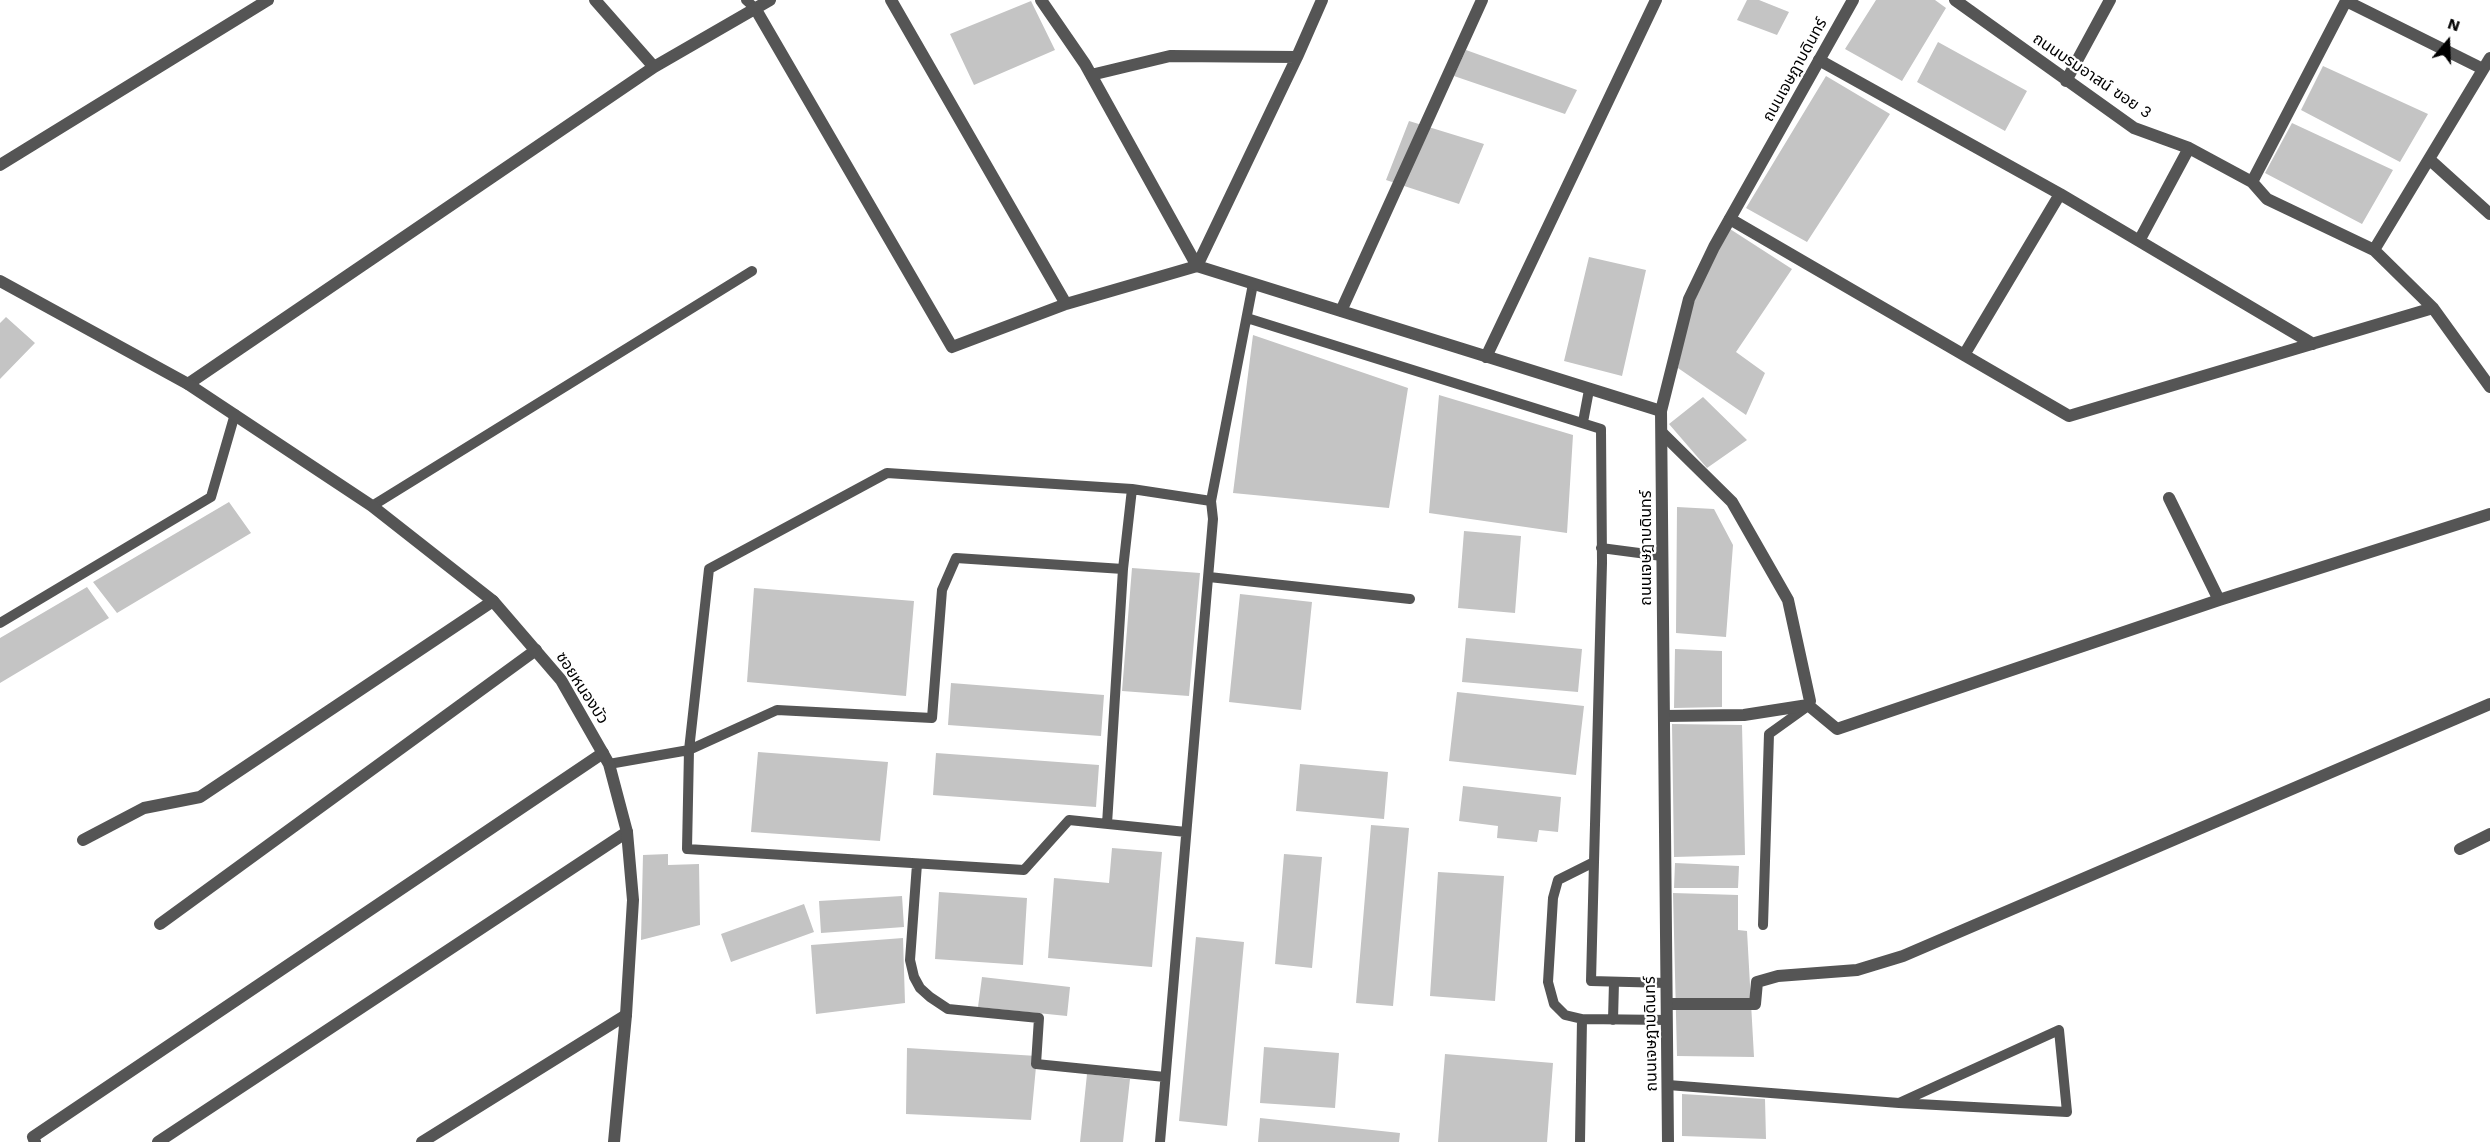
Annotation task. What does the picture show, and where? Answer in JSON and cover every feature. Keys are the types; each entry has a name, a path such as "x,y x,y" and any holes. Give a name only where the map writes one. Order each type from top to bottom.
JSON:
{"street":[{"path":"0,165 268,0"},
{"path":"595,0 654,67"},
{"path":"188,384 654,67 750,4 770,0"},
{"path":"891,0 1066,304"},
{"path":"1041,0 1091,75 1197,266"},
{"path":"1197,266 1298,57 1322,0"},
{"path":"1341,311 1482,0"},
{"path":"1486,357 1656,0"},
{"name":"ถนนเจษฎาบดินทร์","path":"1668,1142 1662,411 1689,298 1730,219 1853,0"},
{"name":"ถนนบรมอาสน์ ฃอย 3","path":"1955,0 2134,128 2189,148 2252,182 2267,199 2374,250 2433,309 2490,387"},
{"path":"2066,81 2110,0"},
{"path":"2252,182 2346,1 2483,69"},
{"path":"750,4 952,347 1066,304 1197,266 1662,411"},
{"path":"1091,75 1170,56 1298,57"},
{"path":"2374,250 2490,58"},
{"path":"1820,60 2060,194 2313,344"},
{"path":"2139,241 2189,148"},
{"path":"2429,159 2490,214"},
{"path":"1964,355 2060,194"},
{"path":"1730,219 2069,416 2433,309"},
{"name":"ซอยหนองบัว","path":"0,281 188,384 372,506 493,601 561,680 606,758 627,832 633,900 626,1015 614,1142"},
{"path":"1662,433 1732,502 1788,600 1810,701 1808,705"},
{"path":"2169,498 2220,600"},
{"path":"1664,716 1744,714 1808,705 1837,729 2220,600 2490,514"},
{"path":"83,840 144,808 200,797 493,601"},
{"path":"160,924 536,650"},
{"path":"1667,1004 1755,1004 1757,982 1778,976 1857,970 1903,956 2490,704"},
{"path":"35,1142 33,1137 606,758"},
{"path":"158,1142 627,832"},
{"path":"2460,849 2490,834"},
{"path":"422,1142 626,1015"}],"lane":[{"path":"372,506 752,271"},
{"path":"1160,1142 1209,577 1213,519 1211,501 1253,284"},
{"path":"1247,318 1601,429 1601,548 1591,981 1667,983"},
{"path":"1583,422 1589,390"},
{"path":"0,623 211,497 235,414"},
{"path":"1186,832 1069,820 1024,870 687,849 689,750 709,569 887,473 1132,489 1211,501"},
{"path":"1107,824 1123,569 1132,489"},
{"path":"1601,548 1662,556"},
{"path":"606,758 689,750 777,710 932,718 942,590 956,558 1123,569"},
{"path":"1209,577 1410,599"},
{"path":"1763,925 1769,734 1808,705"},
{"path":"1594,862 1558,880 1553,898 1548,982 1554,1004 1565,1015 1582,1019 1667,1020"},
{"path":"917,864 910,960 914,977 920,988 930,997 948,1009 1039,1018 1036,1064 1165,1077"},
{"path":"1613,1020 1614,982"},
{"path":"1580,1142 1582,1019"},
{"path":"1668,1085 1899,1102 2067,1112 2059,1030 1899,1102"}],"building":[{"path":"1747,0 1759,0 1789,12 1777,35 1737,20"},
{"path":"1876,0 1935,0 1946,8 1902,81 1845,49"},
{"path":"1031,1 1055,50 974,85 950,34"},
{"path":"1938,42 2027,91 2005,131 1917,82"},
{"path":"1466,50 1577,90 1565,114 1454,76"},
{"path":"2323,66 2428,114 2400,162 2301,110"},
{"path":"1826,76 1890,114 1807,242 1746,208"},
{"path":"1409,121 1484,144 1459,204 1386,180"},
{"path":"2292,123 2393,170 2362,224 2265,173"},
{"path":"1730,229 1792,269 1736,352 1765,373 1746,415 1678,368 1688,318 1703,279"},
{"path":"1589,257 1646,270 1622,376 1564,361"},
{"path":"6,317 35,343 0,379 0,323"},
{"path":"1253,335 1408,388 1389,508 1233,493"},
{"path":"1439,395 1573,435 1567,533 1429,513"},
{"path":"1703,397 1747,440 1707,468 1669,424"},
{"path":"229,502 251,533 117,613 93,582"},
{"path":"1677,507 1714,509 1733,545 1726,637 1676,633"},
{"path":"1464,531 1521,536 1515,613 1458,608"},
{"path":"1132,568 1200,573 1189,696 1122,691"},
{"path":"87,587 109,618 0,683 0,638"},
{"path":"754,588 914,601 906,696 747,682"},
{"path":"1240,594 1312,602 1301,710 1229,702"},
{"path":"1466,638 1582,649 1578,692 1462,682"},
{"path":"1675,649 1722,651 1722,707 1674,708"},
{"path":"951,683 1104,695 1101,736 948,725"},
{"path":"1457,692 1584,706 1576,775 1449,761"},
{"path":"1672,724 1742,725 1745,855 1674,857"},
{"path":"758,752 888,762 880,841 751,832"},
{"path":"936,753 1099,765 1096,807 933,795"},
{"path":"1300,764 1388,772 1384,819 1296,811"},
{"path":"1463,786 1561,797 1558,832 1539,830 1537,842 1497,838 1498,826 1459,821"},
{"path":"1371,825 1409,828 1393,1006 1356,1003"},
{"path":"1112,848 1162,852 1152,967 1048,958 1054,878 1109,883"},
{"path":"668,854 668,865 699,864 700,925 641,940 643,855"},
{"path":"1284,854 1322,857 1312,968 1275,964"},
{"path":"1675,863 1739,866 1738,888 1674,888"},
{"path":"1438,872 1504,876 1495,1001 1430,996"},
{"path":"939,892 1027,898 1023,965 935,959"},
{"path":"1673,893 1738,895 1738,930 1747,931 1754,1057 1677,1056"},
{"path":"902,896 904,927 821,933 819,901"},
{"path":"804,904 814,932 731,962 721,934"},
{"path":"1196,937 1244,942 1227,1126 1179,1121"},
{"path":"903,938 905,1003 816,1014 811,945"},
{"path":"982,977 1070,987 1067,1016 978,1007"},
{"path":"1264,1047 1339,1053 1335,1108 1260,1103"},
{"path":"907,1048 1037,1056 1031,1120 906,1114"},
{"path":"1445,1054 1553,1063 1547,1142 1438,1142"},
{"path":"1087,1074 1130,1079 1123,1142 1080,1142"},
{"path":"1682,1094 1765,1099 1766,1139 1682,1136"},
{"path":"1260,1118 1400,1133 1399,1142 1258,1142"}]}
